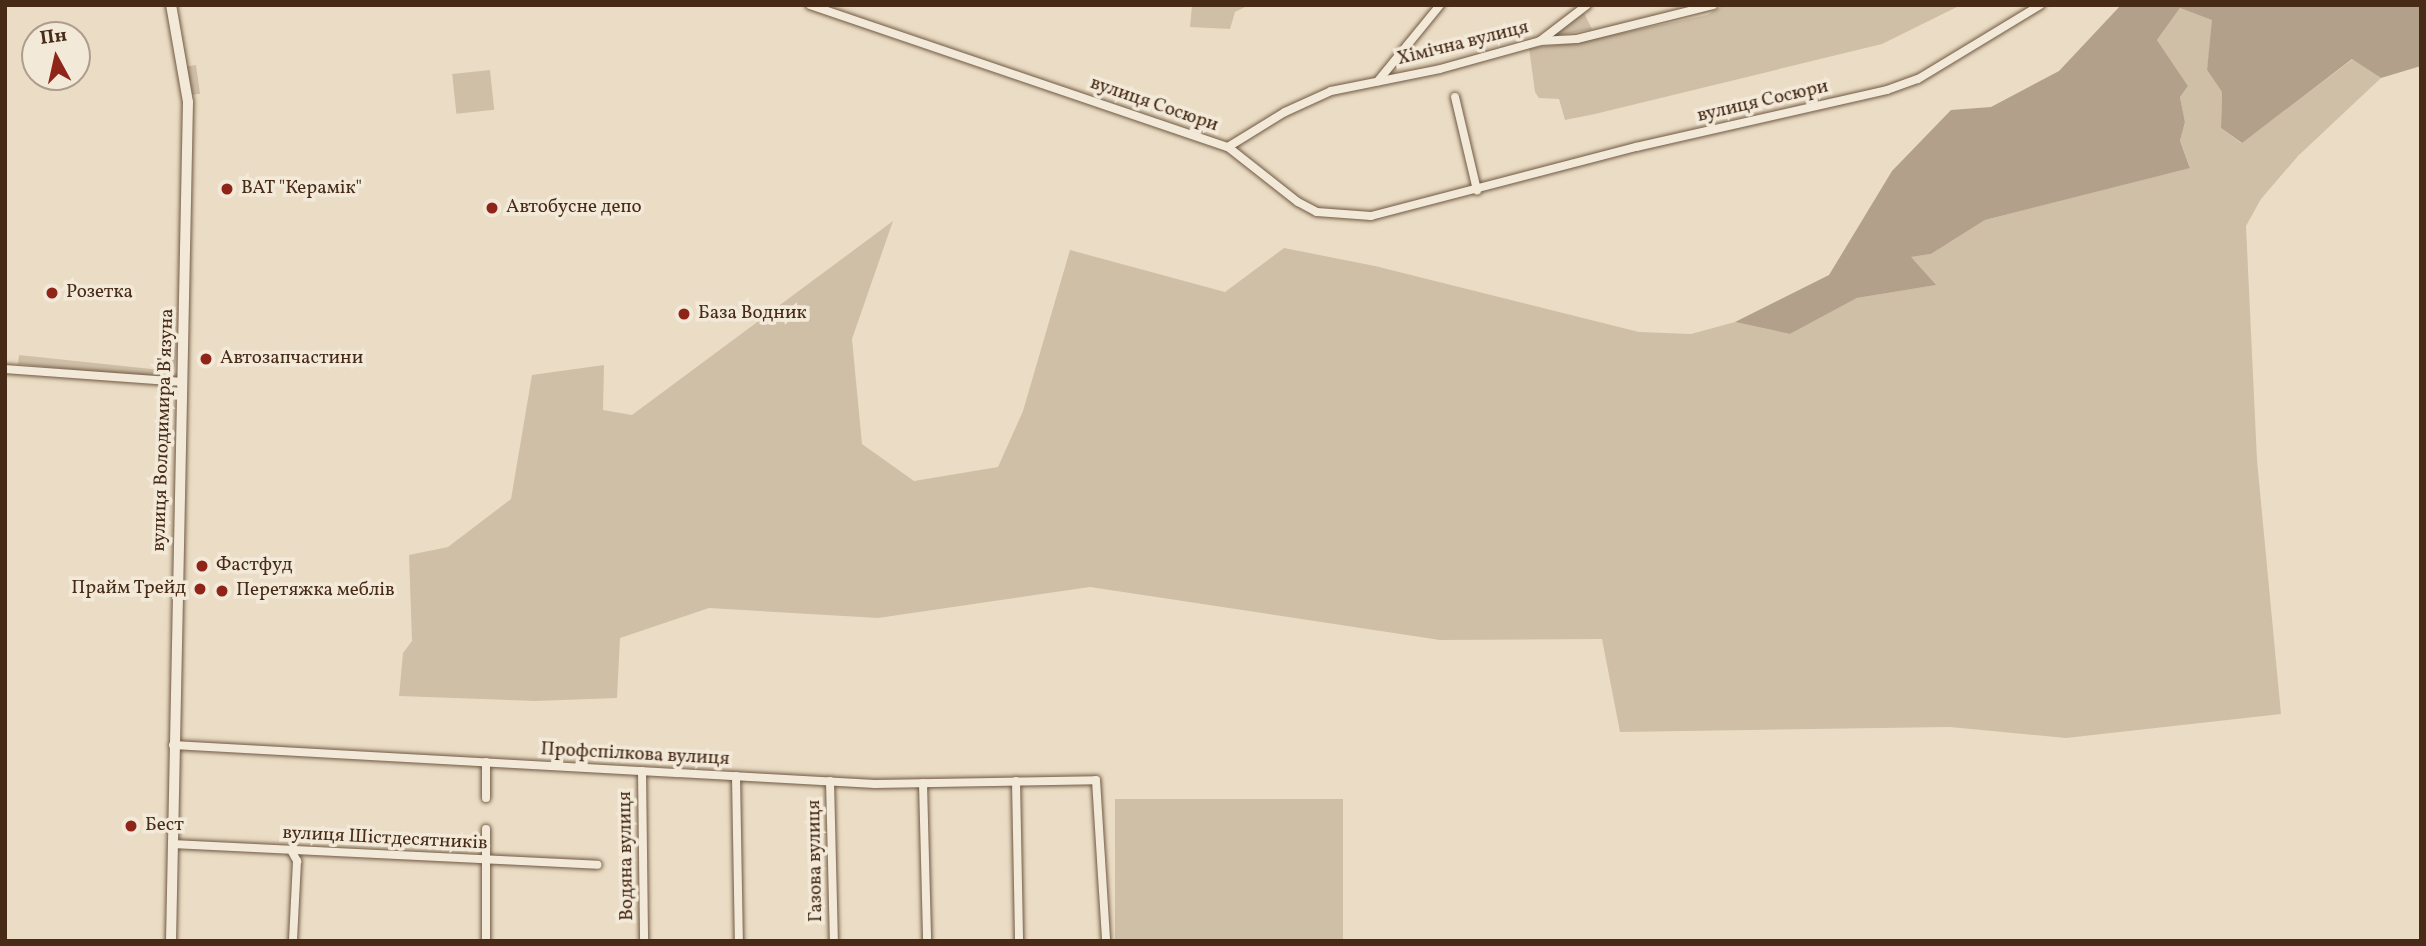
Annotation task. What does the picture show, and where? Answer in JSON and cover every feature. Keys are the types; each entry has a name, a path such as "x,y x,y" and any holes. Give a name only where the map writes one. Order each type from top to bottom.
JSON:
{"main road":[{"name":"вулиця Володимира В'язуна","path":"171,941 188,102 172,5"}],"street":[{"name":"вулиця Сосюри","path":"810,5 1228,147 1298,202 1338,216 1371,216 1752,119 1887,90 1918,79 2040,5"},
{"path":"1378,81 1440,5"},
{"name":"Хімічна вулиця","path":"1228,147 1285,112 1331,91 1540,41 1587,5"},
{"path":"1540,41 1577,39 1713,5"},
{"path":"1455,97 1477,190"},
{"path":"5,369 183,382"},
{"name":"Профспілкова вулиця","path":"173,745 830,781 923,783 1096,780 1106,941"},
{"path":"486,762 486,798"},
{"name":"Водяна вулиця","path":"642,771 644,941"},
{"path":"736,776 739,941"},
{"name":"Газова вулиця","path":"830,781 834,941"},
{"path":"1016,781 1019,941"},
{"path":"923,783 927,941"},
{"path":"486,829 486,941"},
{"name":"вулиця Шістдесятників","path":"172,844 597,865"},
{"path":"291,850 297,861 293,941"}],"shaded area":[{"path":"1192,5 1249,5 1235,12 1230,29 1190,27"},
{"path":"1724,5 1961,5 1882,44 1595,114 1565,120 1559,99 1539,98 1535,92 1529,48 1574,43 1707,15"},
{"path":"2121,5 2421,5 2421,66 2381,78 2352,59 2242,143 2221,128 2222,92 2207,70 2212,20 2180,8 2157,40 2188,86 2180,97 2185,122 2180,141 2190,168 1985,220 1931,254 1911,257 1936,285 1857,298 1790,334 1735,322 1829,275 1892,171 1951,110 1991,107 2059,71"},
{"path":"2180,8 2213,20 2207,70 2222,92 2221,128 2241,143 2353,59 2381,78 2298,156 2261,199 2246,226 2257,460 2281,714 2066,738 1950,727 1620,732 1602,639 1440,640 1090,587 878,618 709,608 620,638 617,698 535,701 399,696 403,653 412,641 409,555 448,547 511,499 532,375 604,365 603,410 632,415 893,221 852,339 862,444 914,481 998,467 1023,411 1070,250 1225,292 1284,248 1375,266 1639,332 1691,334 1735,322 1790,334 1857,298 1935,285 1910,257 1931,254 1985,220 2190,167 2180,141 2185,122 2180,97 2188,86 2157,40"},
{"path":"1584,13 1592,29 1550,37"},
{"path":"196,65 200,94 190,95 186,66"},
{"path":"490,70 494,110 456,114 452,74"},
{"path":"168,335 178,336 174,369 165,368"},
{"path":"19,355 163,370 162,379 18,364"},
{"path":"1115,799 1343,799 1343,941 1115,941"}],"place":[{"name":"ВАТ \"Керамік\"","path":"227,189"},
{"name":"Автобусне депо","path":"492,208"},
{"name":"Розетка","path":"52,293"},
{"name":"База Водник","path":"684,314"},
{"name":"Автозапчастини","path":"206,359"},
{"name":"Фастфуд","path":"202,566"},
{"name":"Прайм Трейд","path":"200,589"},
{"name":"Перетяжка меблів","path":"222,591"},
{"name":"Бест","path":"131,826"}]}
